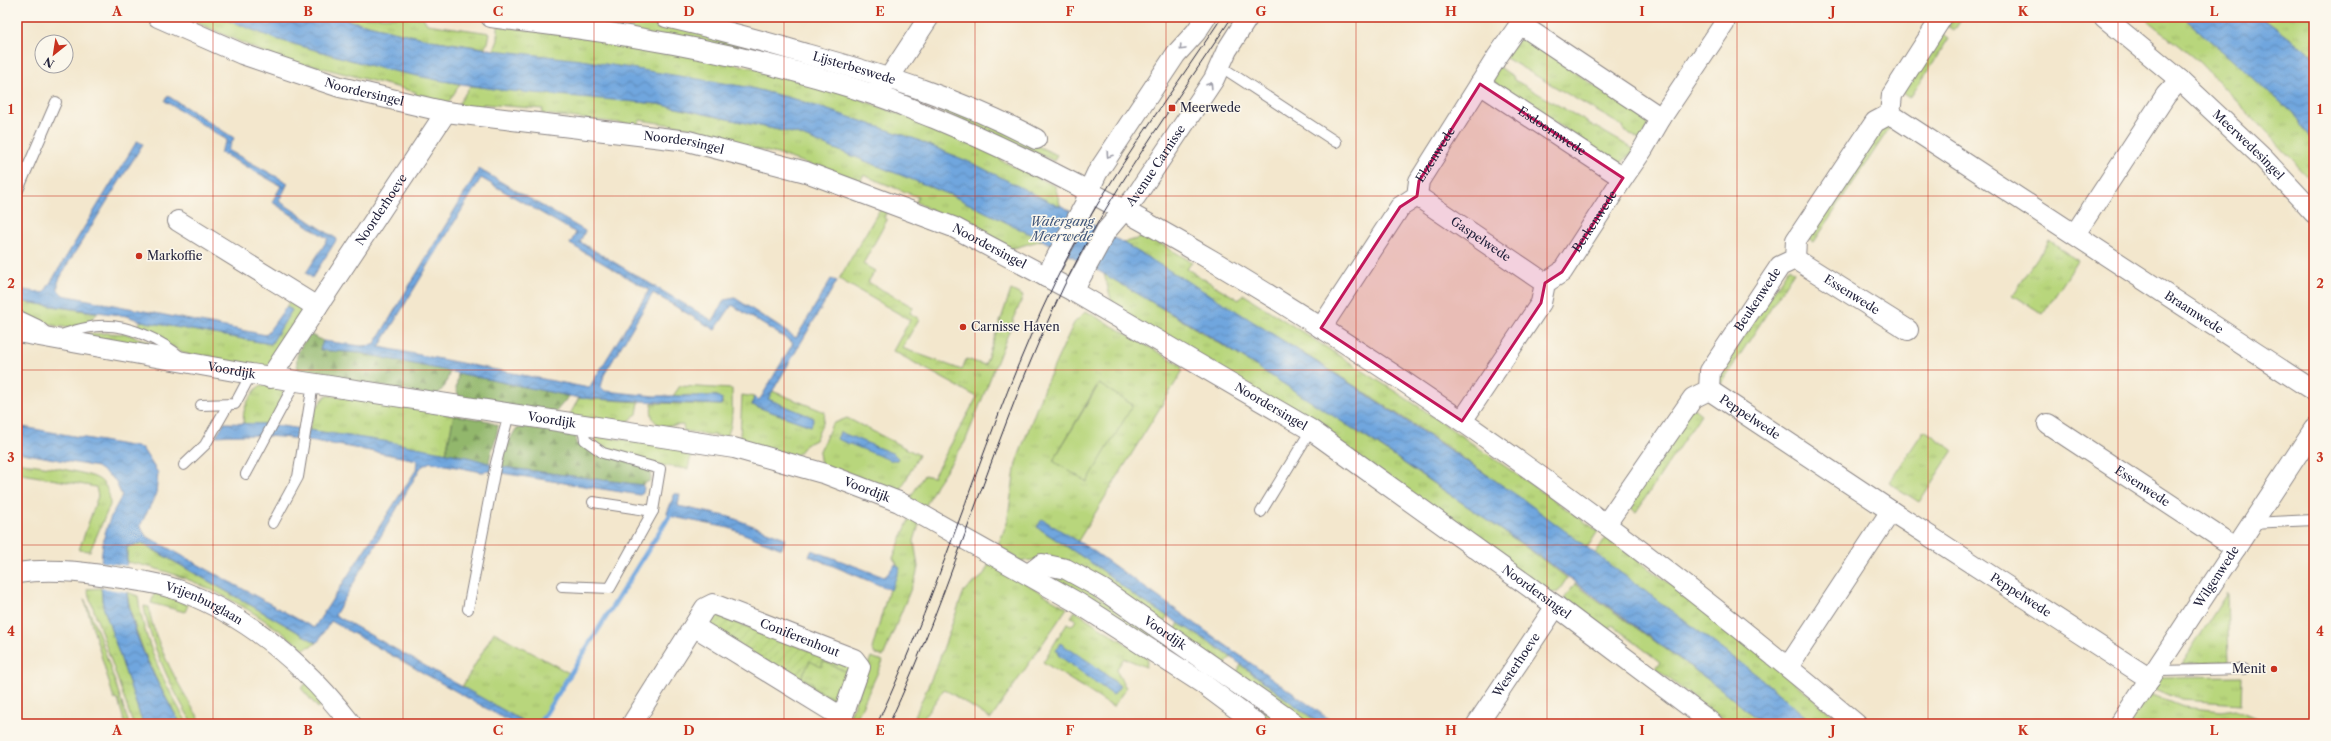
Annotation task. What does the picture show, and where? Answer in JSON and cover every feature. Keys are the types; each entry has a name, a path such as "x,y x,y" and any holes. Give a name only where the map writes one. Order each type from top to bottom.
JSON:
{"street":[{"name":"Noordersingel","path":"158,17 242,54 340,87 446,112 688,141 806,172 953,227 1073,291 1311,430 1556,606 1712,724"},
{"path":"491,17 526,19 639,38 751,60 878,96 989,140 1088,190 1125,210 1321,328 1462,421 1606,524 1788,667 1856,724"},
{"name":"Lijsterbeswede","path":"666,17 720,23 889,77 973,109 1036,139"},
{"path":"878,96 929,17"},
{"path":"1046,277 1079,216 1088,190 1097,173 1176,54 1196,32 1206,17"},
{"name":"Avenue Carnisse","path":"1073,291 1106,231 1125,210 1214,79 1227,50 1248,17"},
{"name":"Berkenwede","path":"1545,282 1562,272 1643,149 1661,118 1724,24 1725,17"},
{"path":"1795,259 1796,240 1875,122 1890,114 1892,95 1942,17"},
{"name":"Meerwedesingel","path":"2104,17 2180,80 2264,159 2314,213"},
{"path":"1522,21 1661,118"},
{"name":"Elzenwede","path":"1321,328 1400,207 1417,196 1419,181 1480,84 1522,21"},
{"path":"2075,234 2166,95 2180,80"},
{"name":"Esdoornwede","path":"1480,84 1623,178"},
{"name":"Noorderhoeve","path":"270,378 446,112"},
{"name":"Braamwede","path":"1890,114 2314,392"},
{"name":"Gaspelwede","path":"1417,196 1545,282"},
{"path":"178,221 317,307"},
{"name":"Essenwede","path":"1795,259 1908,330"},
{"name":"Beukenwede","path":"1709,390 1710,371 1780,266 1795,259"},
{"path":"1462,421 1541,303 1545,282"},
{"name":"Voordijk","path":"17,332 270,378 734,448 826,474 899,502 1029,574 1078,603 1202,683 1256,724"},
{"path":"1606,524 1693,398 1709,390"},
{"name":"Peppelwede","path":"1709,390 1891,511 2150,679"},
{"name":"Essenwede","path":"2048,424 2236,548"},
{"name":"Wilgenwede","path":"2120,724 2314,429"},
{"path":"1788,667 1891,511"},
{"name":"Voordijk","path":"1029,574 1042,564 1066,569 1109,594 1295,724"},
{"name":"Vrijenburglaan","path":"17,573 31,571 85,572 127,578 181,591 218,608 257,631 303,669 351,724"},
{"name":"Coniferenhout","path":"632,724 695,627 705,608 713,604 854,659 860,667 842,721 695,627"},
{"name":"Westerhoeve","path":"1477,724 1556,606"}],"lane":[{"path":"1220,66 1336,142"},
{"path":"17,192 56,102"},
{"path":"17,314 38,325 52,338"},
{"path":"201,406 235,404 251,374"},
{"path":"246,474 278,418 305,383"},
{"path":"273,523 298,477 307,423 305,383"},
{"path":"184,465 205,445 228,404"},
{"path":"468,609 496,463 509,414"},
{"path":"562,586 610,588 653,511 660,469 603,453 585,440 583,425"},
{"path":"1260,512 1311,430"},
{"path":"593,502 653,511"},
{"path":"2252,523 2314,520"},
{"path":"2150,679 2161,671 2244,669"}],"highlighted area":[{"path":"1480,84 1623,178 1562,272 1545,283 1541,303 1462,421 1321,328 1400,207 1417,196 1419,181"}],"green space":[{"path":"168,17 219,17 276,39 379,68 460,84 448,103 414,98 416,92 307,64 303,70 189,19 186,25"},
{"path":"334,17 423,17 427,24 490,33 488,43 484,48 431,40"},
{"path":"556,17 639,17 712,34 874,79"},
{"path":"1949,17 1963,17 1954,31 1944,24"},
{"path":"2143,17 2183,17 2292,112 2314,142 2314,182 2199,62"},
{"path":"2261,17 2309,17 2314,21 2314,56"},
{"path":"498,26 625,42 759,69 841,92 1003,154 1000,160 1055,186 1061,208 976,165 915,139 798,100 747,87 494,50 498,40"},
{"path":"1939,32 1949,38 1910,98 1900,91"},
{"path":"1519,38 1523,38 1649,122 1641,141 1623,129 1624,127 1504,57"},
{"path":"1498,66 1514,77 1513,79 1635,150 1619,165 1494,82 1493,77"},
{"path":"470,86 658,104 797,134 951,195 1042,240 1007,250 916,202 918,197 863,175 861,181 774,153 697,136 698,129 640,120 638,125 542,114 543,109 483,104 482,110 458,105"},
{"path":"898,88 974,117 1057,155 1054,161 954,116 896,94"},
{"path":"1884,123 1890,127 1814,242 1804,236"},
{"path":"880,209 887,211 884,218 887,220 863,264 875,271 868,282 913,307 910,313 919,319 902,348 962,370 966,359 985,365 1011,290 1023,296 965,442 936,485 925,507 909,500 924,475 933,477 977,397 893,351 910,320 839,279"},
{"path":"1147,236 1192,262 1187,269 1239,300 1243,294 1424,410 1598,531 1587,548 1475,466 1417,427 1300,351 1123,243"},
{"path":"2049,241 2078,261 2043,314 2013,295"},
{"path":"1789,268 1794,272 1721,384 1715,380"},
{"path":"1104,274 1228,349 1310,401 1391,454 1500,529 1567,578 1558,592 1551,593 1113,306"},
{"path":"292,297 303,310 268,366 197,358 175,349 149,333 139,324 141,321 271,344 292,310 286,307"},
{"path":"17,301 98,313 89,321 79,325 60,327 50,325 20,312"},
{"path":"1086,311 1181,365 1182,372 1078,541 1043,520 1037,527 1102,570 1135,596 1168,616 1163,624 1051,559 1021,561 997,547 1007,523 1016,463 1044,388 1074,323","holes":["1098,384 1133,405 1053,461"]},
{"path":"107,333 127,334 168,349 69,335"},
{"path":"309,334 323,341 320,350 360,353 450,371 445,386 436,396 299,371 296,361 298,352"},
{"path":"458,373 569,396 554,414 460,399 456,389"},
{"path":"1099,384 1133,405 1087,482 1053,461"},
{"path":"267,385 278,387 284,392 283,401 268,424 244,424 244,413 249,400 258,387"},
{"path":"680,386 732,389 730,429 725,437 684,431 683,425 664,426 655,421 652,417 651,411 652,403 721,405 723,403 717,396 673,396"},
{"path":"772,391 825,412 823,423 815,440 805,445 796,456 745,443 740,438 742,395 754,397 752,405 811,426 814,418 768,399"},
{"path":"326,395 454,415 446,453 309,430 315,409"},
{"path":"579,398 639,402 637,414 629,421 620,422 569,416"},
{"path":"1692,407 1701,414 1636,512 1627,505"},
{"path":"454,415 489,421 498,426 489,464 446,453"},
{"path":"847,418 919,455 900,491 893,493 821,465 819,453 832,424","holes":["840,433 894,454 898,458 897,460"]},
{"path":"527,426 576,434 576,444 650,469 651,480 642,485 502,467 506,446 516,429"},
{"path":"1924,430 1953,450 1919,502 1889,483"},
{"path":"593,436 693,448 688,469 621,456 599,444"},
{"path":"17,462 84,474 103,482 108,491 110,505 90,551 79,550 98,496 96,487 17,473"},
{"path":"910,517 920,521 914,541 918,567 916,576 883,657 874,653 872,649 889,589 891,590 897,564 893,558"},
{"path":"1606,537 1740,636 1843,724 1814,724 1758,676 1595,554"},
{"path":"141,543 317,643 304,649 264,620 243,607 199,584 176,575 127,562 127,547"},
{"path":"990,562 1067,608 991,719 944,689 923,719 915,716 938,663 964,591 983,576"},
{"path":"1062,572 1287,724 1267,724 1043,573"},
{"path":"1575,584 1721,689 1763,724 1728,724 1655,668 1660,662 1612,625 1607,630 1564,599"},
{"path":"101,588 103,606 143,724 133,724 87,589"},
{"path":"127,592 138,596 145,629 156,662 171,694 188,724 181,724 155,677 135,626"},
{"path":"155,592 188,605 185,612 151,603"},
{"path":"2227,593 2229,662 2182,664"},
{"path":"84,598 100,637 129,724 125,724 118,700 114,699"},
{"path":"144,606 149,607 151,620 162,651 178,683 203,724 193,724 170,682 151,636"},
{"path":"1075,611 1148,658 1146,667 1124,658 1116,670 1126,688 1113,707 1043,662 1067,623 1072,626 1076,620 1071,617","holes":["1059,652 1091,663 1120,686 1058,655"]},
{"path":"709,612 852,667 841,702 835,703 705,624","holes":["810,661 821,667 823,661 847,672 835,700 811,686 813,683 801,677"]},
{"path":"1179,623 1231,657 1224,666 1174,632"},
{"path":"494,632 569,673 537,724 528,724 462,687"},
{"path":"871,657 883,661 854,724 847,724"},
{"path":"810,661 823,661 847,672 835,700 811,686 813,684 801,677"},
{"path":"1241,665 1317,722 1315,724 1304,724 1236,674"},
{"path":"2242,676 2241,704 2181,700 2151,687 2157,677"},
{"path":"307,683 324,703 318,708 301,688"},
{"path":"2148,693 2183,707 2221,711 2235,709 2270,724 2127,724"}],"water":[{"name":"Watergang Meerwede","path":"219,17 334,17 431,40 494,50 581,60 747,87 798,100 915,139 976,165 1060,207 1060,205 1227,305 1354,386 1524,500 1758,676 1814,724 1763,724 1721,689 1534,552 1372,441 1203,332 1104,274 1042,240 951,195 797,134 658,104 500,90 437,80 379,68 276,39"},
{"path":"2183,17 2261,17 2314,56 2314,142 2292,112"},
{"path":"168,96 234,138 228,150 288,183 279,201 337,239 312,278 306,273 328,239 272,202 281,186 220,152 227,140 165,101"},
{"path":"137,141 143,144 67,265 58,282 58,290 63,295 266,335 286,307 292,310 271,344 141,321 127,316 17,301 17,289 44,293"},
{"path":"479,169 585,231 580,242 713,321 724,300 735,298 796,338 831,279 837,281 768,399 814,418 811,426 752,405 754,397 759,400 762,396 793,343 732,305 715,330 653,293 604,375 601,387 605,391 654,396 717,396 722,399 721,405 579,398 360,353 320,350 323,341 361,346 374,345","holes":["481,178 576,233 570,244 649,290 589,388 379,347"]},
{"path":"224,423 268,424 390,442 468,457 502,467 642,485 644,488 643,493 640,495 489,471 482,472 430,462 421,467 335,615 528,724 514,724 331,621 317,643 142,543 127,547 126,582 130,609 134,627 147,661 181,724 143,724 103,606 102,597 101,565 103,543 109,521 122,496 115,480 97,467 17,452 17,426 142,448 158,473 156,494 140,526 146,536 314,628 416,470 417,460 292,438 241,435 216,436"},
{"path":"840,432 894,454 898,458 897,460 890,460 837,439"},
{"path":"675,493 680,495 678,506 730,517 785,538 782,549 729,528 673,517 667,513"},
{"path":"1042,519 1095,552 1336,724 1320,724 1219,648 1135,596 1102,570 1037,527"},
{"path":"812,550 884,577 895,564 900,568 891,590 809,556"},
{"path":"1060,643 1091,663 1120,686 1113,695 1058,655 1059,652 1056,651"}],"pier":[{"path":"101,562 128,566 127,592 101,588"}],"waterway":[{"path":"539,724 670,515"}],"tram line":[{"path":"877,724 924,614 986,447 1030,336 1055,282 1092,213 1134,147 1222,17"},
{"path":"889,724 935,616 1017,394 1064,286 1082,251 1122,182 1232,17"}],"place":[{"name":"Meerwede","path":"1172,108"},
{"name":"Markoffie","path":"139,256"},
{"name":"Carnisse Haven","path":"963,327"},
{"name":"Menit","path":"2274,669"}]}
